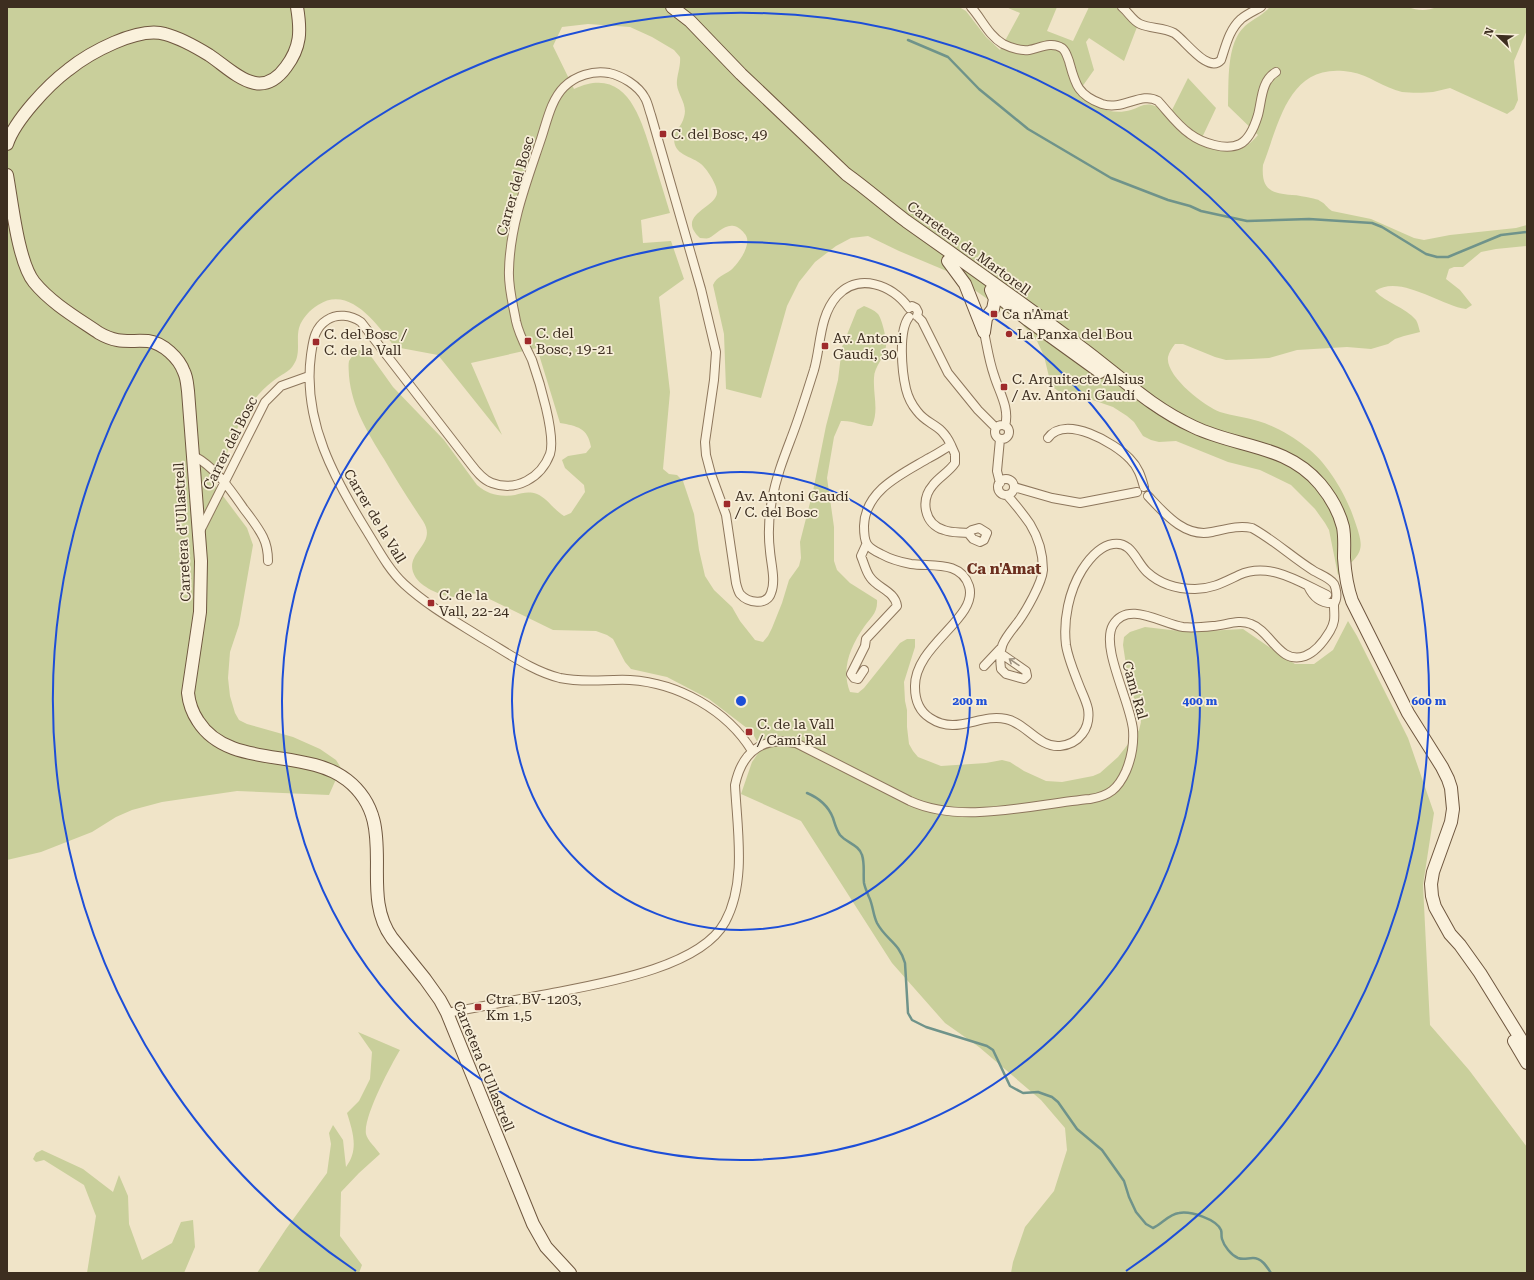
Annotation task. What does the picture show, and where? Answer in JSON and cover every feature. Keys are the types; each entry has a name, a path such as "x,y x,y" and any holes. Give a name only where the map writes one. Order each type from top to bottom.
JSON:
{"main road":[{"path":"7,144 16,125 43,94 67,70 84,58 123,39 140,33 155,32 165,34 186,42 208,55 242,79 254,83 269,81 284,70 290,62 298,45 300,35 297,7"},
{"name":"Carretera de Martorell","path":"672,7 690,21 757,90 846,174 906,221 1096,358 1137,393 1165,412 1197,429 1262,448 1283,456 1297,463 1319,483 1334,504 1343,527 1346,578 1348,591 1352,601 1408,713 1442,767 1451,788 1453,809 1451,822 1433,872 1431,884 1435,907 1450,934 1460,945 1480,973 1527,1049"},
{"path":"846,174 859,190 880,210 905,230 1121,386 1137,393"},
{"name":"Carretera d'Ullastrell","path":"7,175 20,246 26,268 33,281 45,293 73,315 106,337 123,342 153,342 164,348 178,361 185,372 194,456 201,561 200,612 188,693 194,715 202,728 221,743 240,750 320,767 345,779 357,789 365,800 374,818 377,836 379,897 383,920 389,932 440,1000 533,1224 546,1248 570,1273"},
{"path":"948,261 965,284 984,332"},
{"path":"977,272 988,284 994,299 991,310 986,318 984,332"},
{"path":"973,306 977,294 983,291 991,291 1014,299"},
{"path":"973,306 981,314 991,310 1003,308 1028,320"},
{"path":"1450,934 1456,948 1527,1063"}],"street":[{"path":"971,7 994,36 1003,44 1011,48 1030,50 1051,45 1061,47 1066,53 1074,81 1078,88 1088,98 1112,106 1120,106 1144,98 1154,99 1158,101 1189,134 1197,139 1212,144 1228,146 1240,144 1248,136 1255,122 1266,83 1269,77 1276,72"},
{"path":"1122,7 1139,24 1172,32 1181,38 1204,61 1214,63 1222,60 1229,36 1236,26 1242,19 1261,7"},
{"name":"Carrer del Bosc","path":"200,531 260,409 269,397 281,386 309,376 313,342 316,332 325,321 336,316 348,316 358,320 376,340 470,463 485,480 501,485 516,485 530,480 539,473 550,452 551,440 549,421 532,361 517,324 511,295 509,271 511,248 516,218 552,104 564,87 573,80 589,74 602,72 623,78 634,86 645,98 651,115 701,289 716,352 705,442 706,455 711,474 726,515 736,583 740,594 754,601 765,601 771,593 770,515 772,497 779,470 792,437 814,369 825,317 830,305 837,296 850,286 869,283 882,286 898,295 909,308 907,312 913,316"},
{"path":"968,534 950,532 937,527 929,520 926,510 926,498 929,489 955,463 955,454 947,435 918,413 907,393 902,333 904,324 913,316 922,321 948,373 978,410 996,428"},
{"path":"984,332 994,376 1006,408 1007,421 1005,426"},
{"name":"Carrer de la Vall","path":"309,376 311,400 319,437 335,475 393,573 422,599 442,613 532,668 544,673 561,678 578,680 632,680 663,686 691,696 719,713 735,727 745,739 752,751"},
{"path":"996,428 1000,425 1005,426"},
{"path":"1000,439 1004,439 1008,435 1008,430 1005,426"},
{"path":"996,428 995,435 1000,439"},
{"path":"866,545 870,549 896,561 922,565 946,566 956,569 961,572 970,587 969,603 946,632 931,647 919,665 915,686 916,700 923,712 937,722 954,726 989,719 1009,720 1021,725 1047,744 1054,746 1066,745 1078,739 1088,723 1088,709 1086,700 1079,686 1068,652 1065,634 1069,604 1078,578 1091,558 1106,546 1117,543 1127,546 1148,572 1159,580 1182,588 1199,589 1215,586 1239,575 1254,571 1278,574 1308,585 1311,592 1317,598 1330,601 1329,586 1317,572 1252,528 1243,526 1202,534 1185,529 1176,523 1148,496 1142,498 1138,495 1141,489 1138,469 1132,460 1116,446 1100,437 1082,431 1067,429 1056,430 1048,438"},
{"path":"984,666 1000,651 1003,642 1028,607 1043,572 1040,547 1030,524 1007,495 1004,495 1000,491 997,470 1000,439"},
{"path":"864,670 858,679 854,678 851,674 865,646 866,639 897,606 896,600 892,595 870,577 861,556 866,545 865,520 872,501 879,491 893,479 951,445"},
{"path":"194,456 203,461 225,482 264,538 267,547 268,561"},
{"path":"1000,483 1002,481 1009,480 1014,486 1052,498 1080,503 1141,489"},
{"path":"1007,495 1012,492 1014,486"},
{"name":"Camí Ral","path":"752,751 764,744 779,740 796,743 910,801 936,809 980,812 1102,797 1117,786 1127,768 1133,744 1133,730 1128,707 1110,650 1109,640 1113,625 1123,615 1145,615 1184,627 1212,626 1244,621 1257,626 1285,654 1300,657 1312,652 1329,633 1335,619 1330,601"},
{"path":"447,1014 617,980 667,964 686,956 711,939 725,922 734,902 739,876 735,785 741,764 752,751"}],"green space":[{"path":"7,7 959,7 966,11 986,37 1000,50 1020,13 1006,7 1057,7 1047,31 1073,41 1089,7 1116,7 1137,27 1124,61 1089,38 1086,42 1094,70 1077,94 1095,106 1109,111 1124,112 1146,105 1155,106 1168,118 1188,78 1216,108 1199,144 1223,151 1231,151 1245,147 1258,135 1228,106 1230,63 1234,42 1245,26 1270,7 1408,7 1422,10 1437,7 1527,7 1527,30 1514,61 1518,100 1514,109 1507,114 1450,88 1435,92 1402,92 1389,88 1358,74 1351,72 1330,71 1313,76 1300,85 1290,98 1275,130 1263,165 1265,185 1273,191 1317,199 1332,211 1371,219 1414,238 1424,240 1450,235 1516,228 1527,225 1527,246 1481,252 1463,267 1454,267 1449,269 1446,279 1460,290 1472,305 1466,309 1408,288 1396,286 1385,287 1375,291 1384,299 1412,316 1417,321 1420,332 1395,339 1388,344 1371,349 1347,347 1297,350 1269,358 1226,360 1183,344 1175,344 1168,355 1169,365 1179,381 1187,390 1205,404 1220,412 1249,418 1283,432 1301,443 1321,460 1328,469 1350,507 1361,543 1358,555 1338,575 1329,530 1315,509 1291,485 1260,470 1228,462 1176,441 1159,442 1151,440 1143,436 1134,422 1113,407 1090,399 1061,393 1054,388 1050,381 1044,356 1037,341 1020,322 949,272 868,236 851,238 836,246 815,262 799,282 787,306 761,398 726,389 724,334 713,285 718,278 731,270 738,263 746,247 747,237 739,228 735,226 727,226 709,238 700,238 694,230 692,223 694,218 715,198 717,190 712,178 703,166 680,152 675,145 674,137 683,121 685,113 684,104 677,85 680,57 674,50 652,37 630,27 588,24 562,27 553,46 574,89 592,83 606,84 618,89 628,98 636,110 642,124 670,213 641,220 643,243 671,241 684,279 659,297 670,392 663,469 669,474 677,475 683,481 694,514 699,550 705,576 714,590 732,607 740,621 755,640 763,642 768,636 782,603 789,580 799,566 801,558 800,542 838,380 842,347 857,310 864,306 875,311 880,317 886,343 884,354 874,374 874,420 872,426 849,421 841,421 834,437 827,478 834,527 834,561 837,570 850,583 877,600 875,612 864,627 851,650 848,658 846,675 850,692 858,693 864,688 900,643 907,639 915,639 915,647 904,682 909,744 918,757 941,766 986,763 1002,760 1010,762 1024,771 1046,781 1062,782 1093,776 1100,773 1118,757 1139,730 1141,722 1128,678 1123,645 1124,637 1130,632 1145,627 1188,632 1243,629 1295,664 1314,664 1333,650 1348,621 1408,738 1434,813 1423,885 1430,1025 1469,1070 1527,1147 1527,1273 1011,1273 1013,1262 1025,1227 1054,1191 1067,1150 1065,1128 1041,1100 979,1047 945,1023 892,963 801,821 741,794 752,762 761,749 752,732 709,699 667,677 631,669 625,662 613,639 607,635 596,631 553,630 479,594 451,597 428,588 416,578 412,569 413,562 415,556 424,543 427,530 423,521 372,440 362,420 353,399 349,376 349,361 359,350 367,352 393,387 444,440 477,485 481,488 490,493 504,496 528,492 537,494 544,498 564,516 571,513 585,492 584,485 565,468 562,460 568,456 586,453 591,447 590,441 581,429 572,425 560,423 537,348 471,363 502,435 438,355 395,347 372,319 362,310 341,300 330,300 318,305 309,312 299,328 298,351 294,364 264,388 243,415 214,484 247,528 253,545 239,625 230,652 228,678 230,696 235,713 239,720 247,724 293,737 320,749 336,760 341,768 329,795 237,791 162,802 132,810 116,817 92,832 41,852 7,860"},
{"path":"358,1032 400,1050 378,1091 366,1126 367,1136 380,1154 341,1192 340,1236 362,1265 359,1273 257,1273 286,1229 327,1173 331,1144 329,1133 333,1125 343,1140 346,1167 350,1161 354,1141 347,1113 359,1101 370,1079 372,1052"},
{"path":"42,1150 83,1169 113,1192 119,1175 128,1196 129,1224 142,1260 172,1243 181,1222 193,1220 195,1247 184,1273 87,1273 96,1216 84,1185 44,1160 36,1162 33,1159 36,1153"}],"waterway":[{"path":"908,40 948,57 979,89 1028,129 1111,178 1201,211 1247,221 1309,219 1372,223 1382,227 1426,254 1437,257 1448,257 1501,235 1527,232"},
{"path":"807,793 815,797 826,806 831,813 840,835 856,846 862,855 865,888 877,923 899,950 905,963 908,1013 912,1020 926,1027 987,1046 993,1050 1010,1086 1023,1093 1038,1092 1052,1097 1058,1102 1077,1129 1102,1150 1124,1181 1136,1212 1146,1224 1153,1228 1172,1215 1179,1213 1190,1213 1209,1219 1221,1230 1224,1244 1235,1257 1240,1259 1256,1258 1264,1263 1271,1273"}],"place":[{"name":"C. del Bosc, 49","path":"663,134"},
{"name":"Ca n'Amat","path":"994,314"},
{"name":"La Panxa del Bou","path":"1009,334"},
{"name":"C. del Bosc, 19-21","path":"528,341"},
{"name":"C. del Bosc / C. de la Vall","path":"316,342"},
{"name":"Av. Antoni Gaudí, 30","path":"825,346"},
{"name":"C. Arquitecte Alsius / Av. Antoni Gaudí","path":"1004,387"},
{"name":"Av. Antoni Gaudí / C. del Bosc","path":"727,504"},
{"name":"C. de la Vall, 22-24","path":"431,603"},
{"name":"C. de la Vall / Camí Ral","path":"749,732"},
{"name":"Ctra. BV-1203, Km 1,5","path":"478,1007"}],"district":[{"name":"Ca n'Amat","path":"1004,569"}]}
